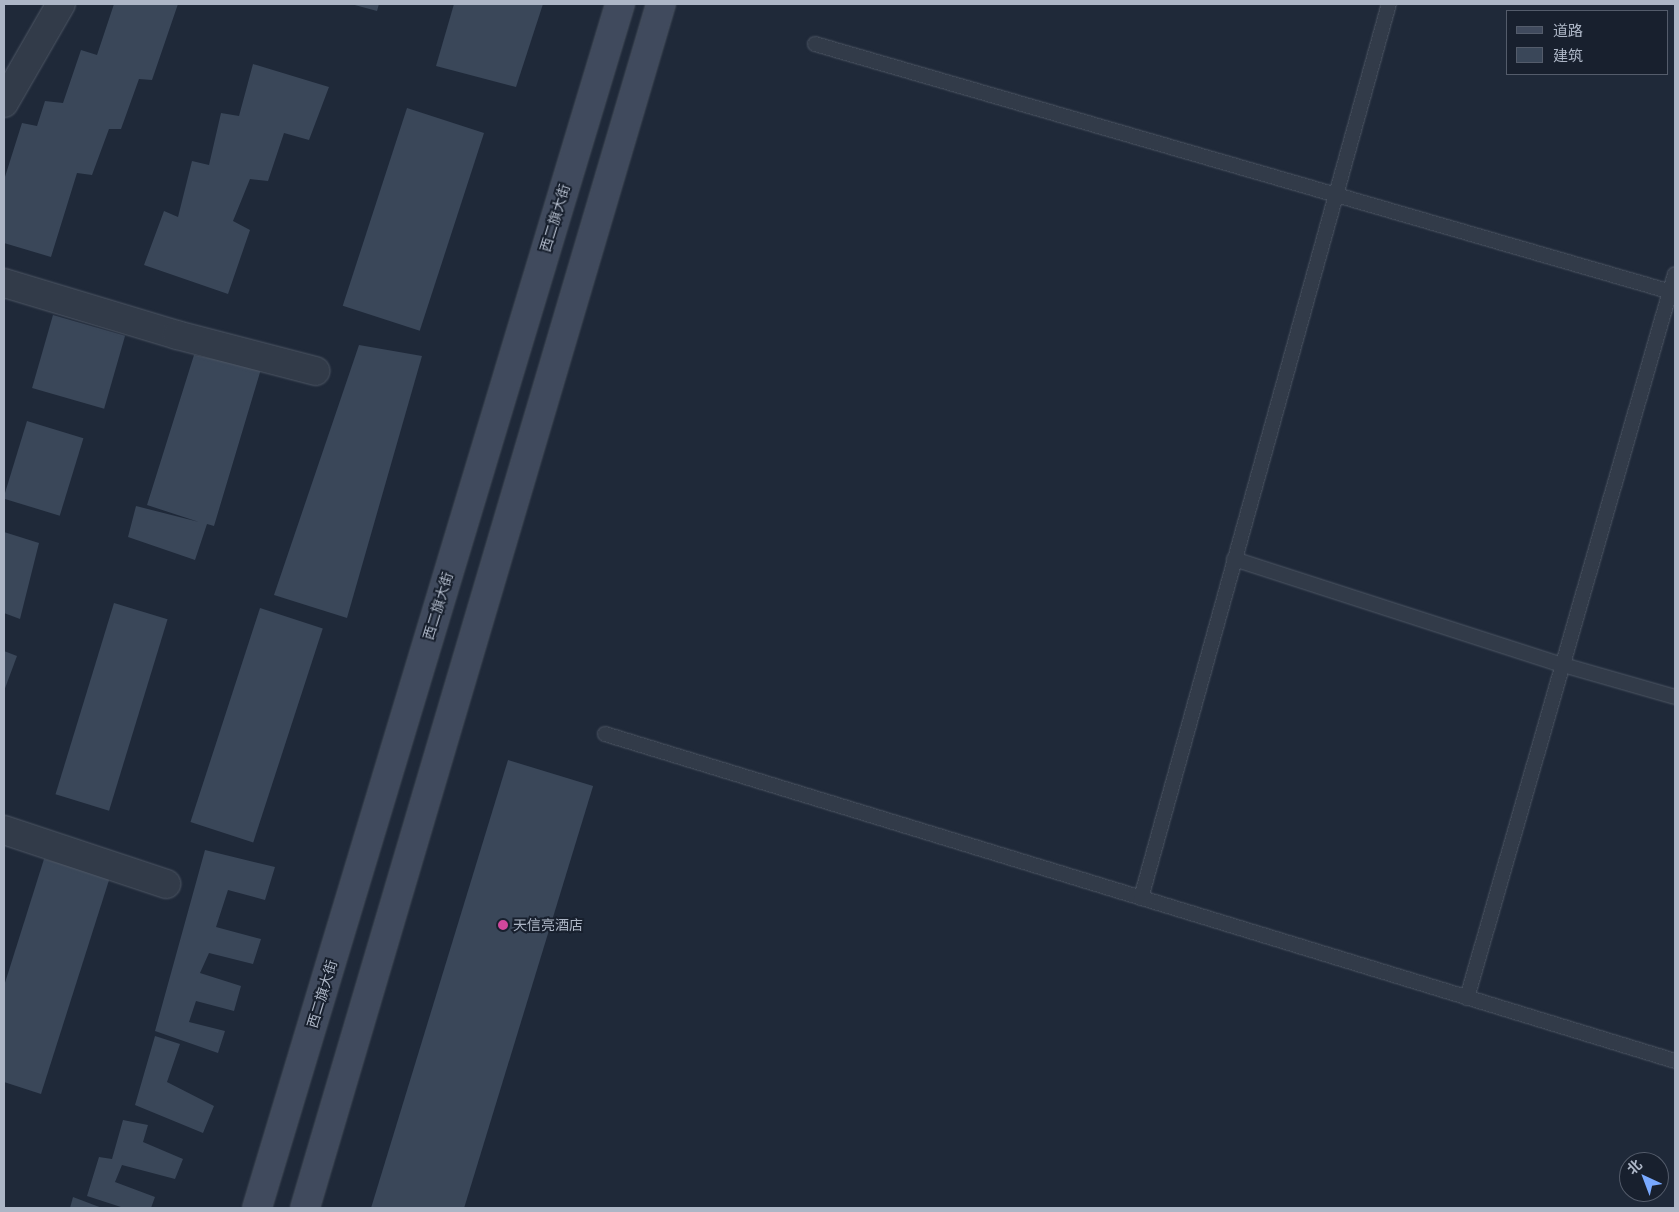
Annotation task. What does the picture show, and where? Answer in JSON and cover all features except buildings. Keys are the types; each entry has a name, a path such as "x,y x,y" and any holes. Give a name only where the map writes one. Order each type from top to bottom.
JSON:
{"main road":[{"name":"西二旗大街","path":"257,1208 620,4"},
{"path":"305,1208 661,4"}],"street":[{"path":"4,103 61,4"},
{"path":"4,283 177,335 315,371"},
{"path":"4,830 166,884"}],"lane":[{"path":"1141,898 1389,4"},
{"path":"815,44 1673,292"},
{"path":"1467,998 1562,665 1673,292 1675,274"},
{"path":"1234,559 1562,665 1675,697"},
{"path":"605,734 1675,1061"}],"place":[{"name":"天信亮酒店","path":"503,925"}]}
